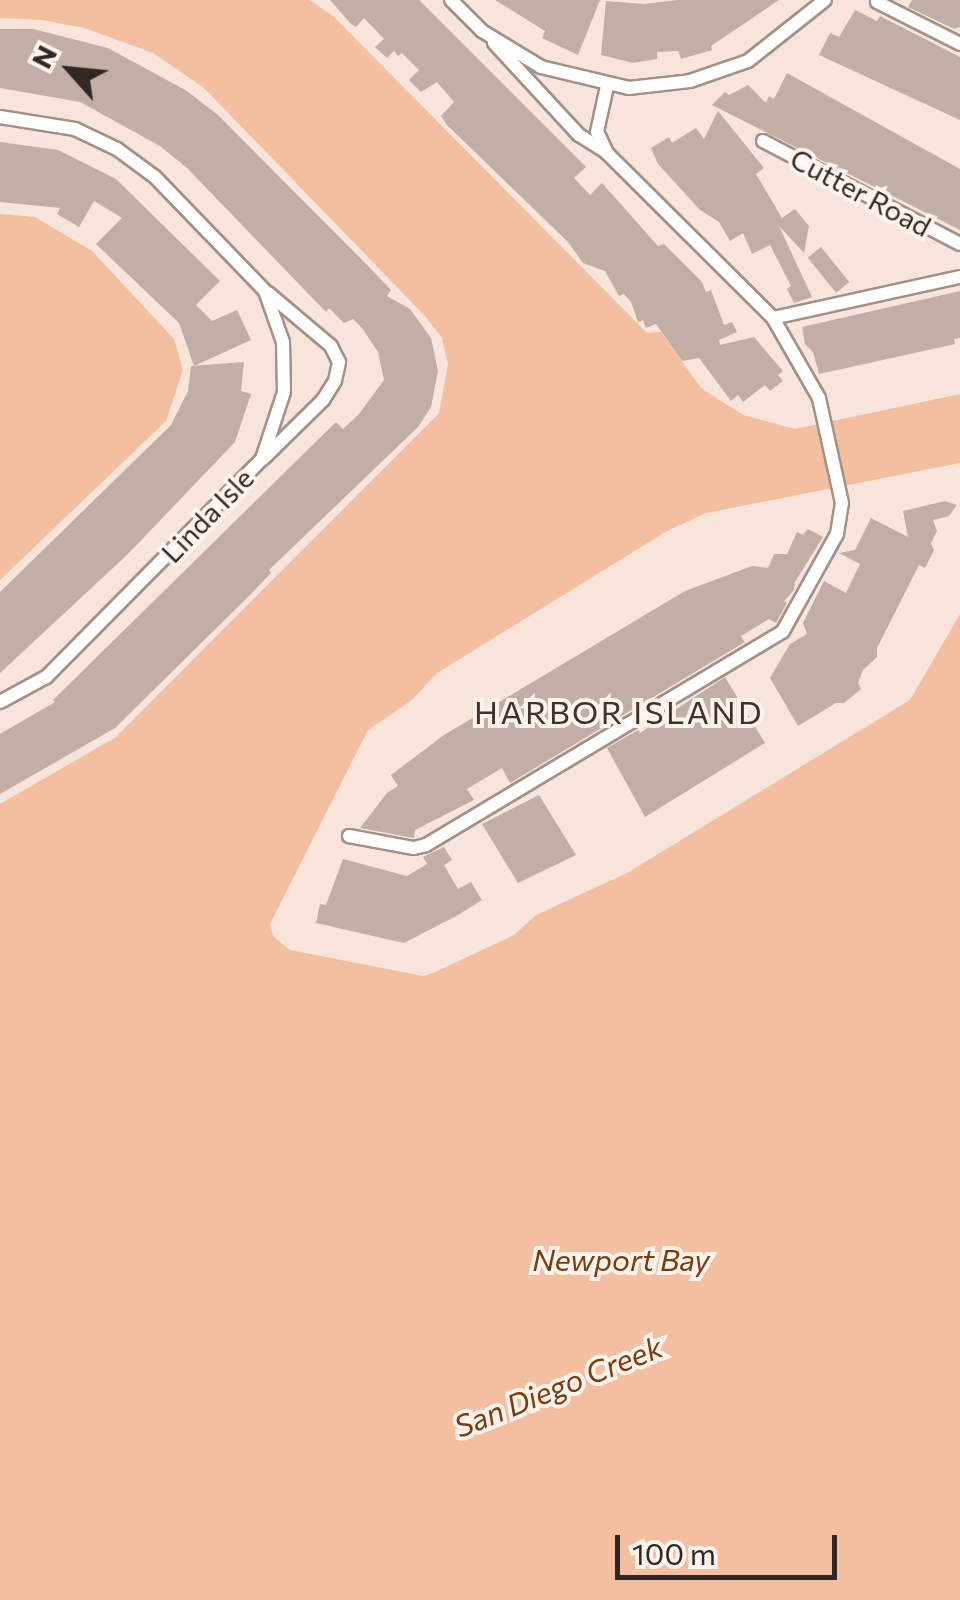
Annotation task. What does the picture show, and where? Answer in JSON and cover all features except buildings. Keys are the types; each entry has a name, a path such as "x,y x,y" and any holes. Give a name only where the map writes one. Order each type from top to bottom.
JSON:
{"street":[{"path":"349,836 414,848 426,845 783,631 837,534 842,503 819,398 774,318 607,153 580,135 451,0"},
{"path":"482,31 542,67 607,86 629,88 690,81 748,61 824,0"},
{"path":"877,2 960,44"},
{"path":"607,86 597,132 607,153"},
{"name":"Linda Isle","path":"0,117 75,129 117,149 155,177 265,292 283,342 284,392 262,459 46,677 0,702"},
{"name":"Cutter Road","path":"762,140 960,244"},
{"path":"774,318 960,277"},
{"path":"262,459 323,400 335,381 339,362 331,346 265,292"}],"water":[{"name":"Newport Bay","path":"0,0 310,0 334,17 647,333 661,332 701,388 743,415 795,429 960,394 960,463 706,513 667,531 437,673 412,700 368,730 270,924 273,936 290,950 423,976 433,973 514,935 536,915 627,873 910,700 960,614 960,1600 0,1600 0,804 116,737 439,413 448,364 442,338 425,316 204,88 153,53 84,28 0,18"},
{"path":"0,214 35,217 92,251 174,339 183,370 166,421 0,580"}],"district":[{"name":"HARBOR ISLAND","path":"619,711"}],"water label":[{"name":"San Diego Creek","path":"558,1386"}]}
